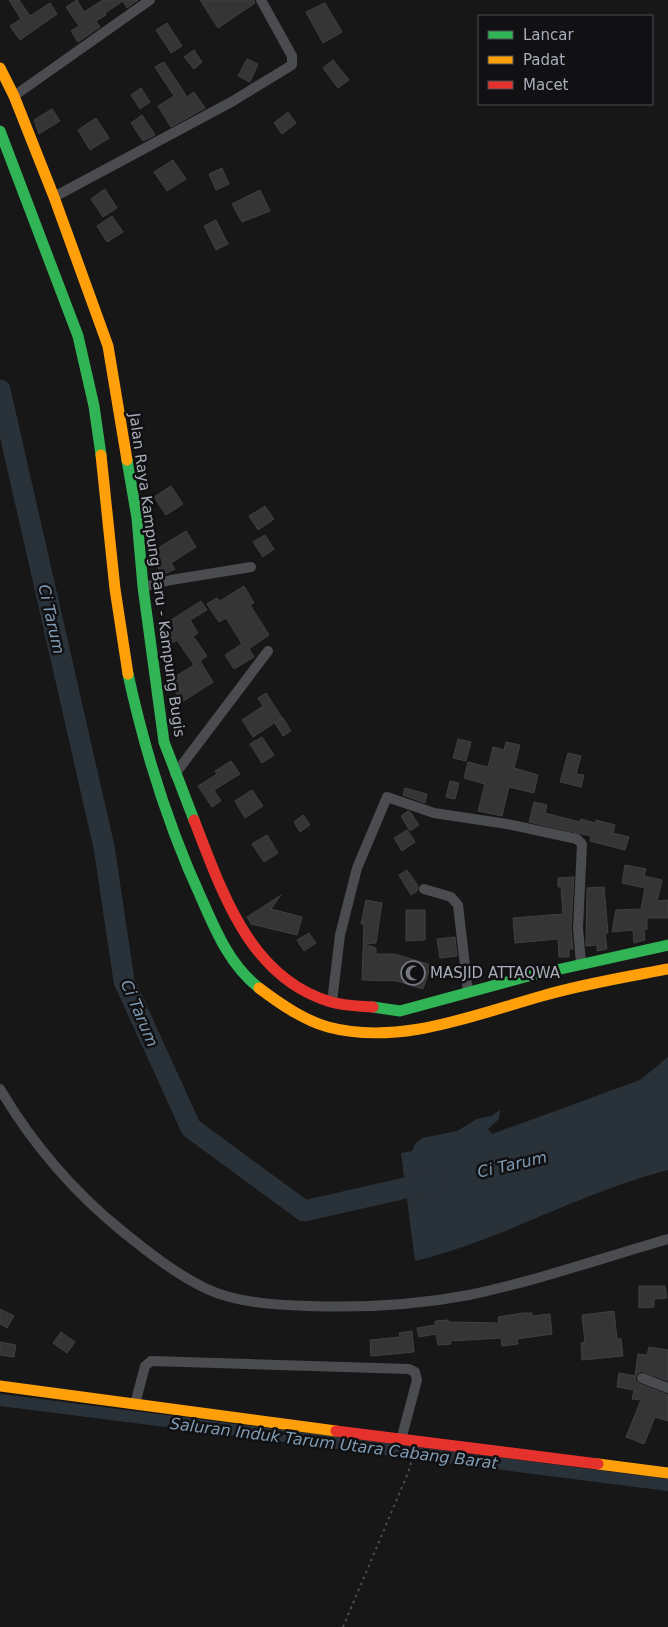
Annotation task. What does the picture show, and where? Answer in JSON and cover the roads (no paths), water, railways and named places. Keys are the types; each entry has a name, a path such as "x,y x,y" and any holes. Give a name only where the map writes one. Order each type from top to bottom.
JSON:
{"street":[{"path":"14,96 150,0"},
{"path":"54,197 233,101 292,65 292,56 261,0"},
{"name":"Jalan Raya Kampung Baru - Kampung Bugis","path":"0,68 14,96 54,197 108,346 138,518 143,587 164,742 226,901 247,937 270,966 298,986 332,1002 403,1011 581,963 668,945"},
{"path":"0,131 40,230 70,312 87,368 103,474 126,662 150,758 187,866 216,932 244,975 298,1013 329,1028 371,1032 404,1032 474,1016 571,988 668,969"},
{"path":"143,587 171,580 251,567"},
{"path":"175,774 268,651"},
{"path":"332,1002 340,935 354,877 368,838 387,797 434,813 507,824 577,839 582,844 578,928 581,963"},
{"path":"424,890 451,897 458,905 468,992"},
{"path":"0,1090 46,1156 91,1206 169,1266 208,1289 236,1298 289,1306 362,1308 442,1299 519,1283 668,1239"},
{"path":"135,1404 144,1366 151,1361 409,1369 415,1372 417,1380 401,1440"},
{"path":"642,1378 668,1388"},
{"path":"0,1386 401,1440 667,1471"}],"water":[{"path":"668,1057 668,1170 604,1191 479,1241 415,1261 401,1153 412,1151 415,1144 422,1138 457,1131 477,1119 491,1116 500,1110 499,1119 488,1129 492,1134 640,1080"}],"waterway":[{"name":"Ci Tarum","path":"0,390 104,847 124,981 191,1128 304,1211 432,1182"},
{"name":"Saluran Induk Tarum Utara Cabang Barat","path":"0,1400 668,1485"}],"place":[{"name":"MASJID ATTAQWA","path":"413,973"}]}
